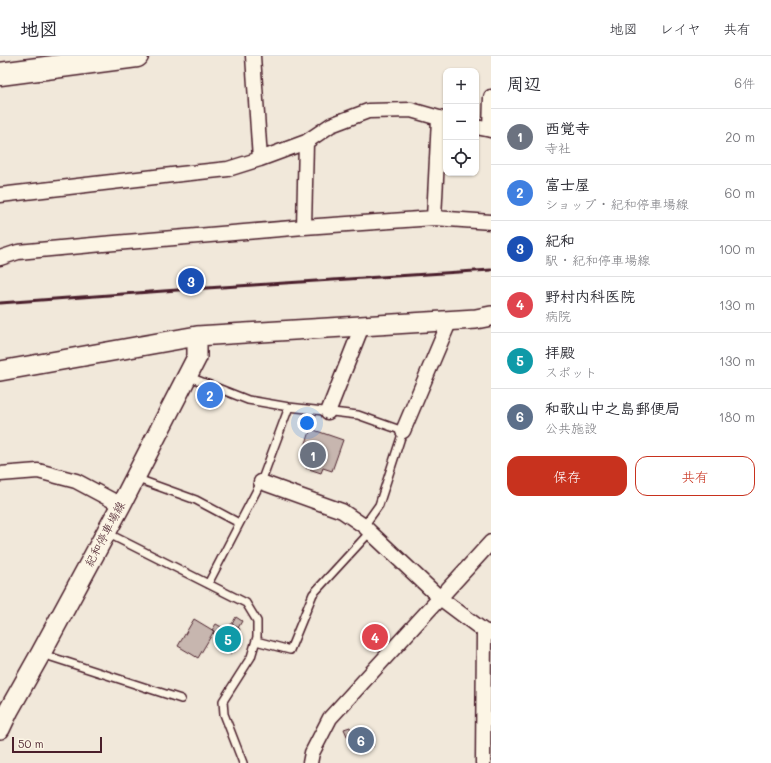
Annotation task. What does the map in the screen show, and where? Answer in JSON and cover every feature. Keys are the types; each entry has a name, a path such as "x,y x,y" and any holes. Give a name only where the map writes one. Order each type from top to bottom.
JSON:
{"highway":[{"path":"0,74 137,56"}],"street":[{"path":"253,56 260,159"},
{"path":"486,129 491,97"},
{"path":"0,195 228,170 306,142 330,125 368,111 411,110 443,120 434,218"},
{"path":"304,227 306,142"},
{"path":"0,258 18,252 304,227 434,218 491,222"},
{"path":"0,371 197,336 476,319 491,316"},
{"path":"403,431 450,320"},
{"path":"328,412 362,326"},
{"name":"紀和停車場線","path":"0,729 135,478 197,357 197,336"},
{"path":"0,474 38,471 76,481 120,506"},
{"path":"261,482 342,511 367,529 440,598 488,632 483,763"},
{"path":"310,763 312,753 330,718 491,542"}],"lane":[{"path":"187,376 248,400 289,408 358,415 403,431 379,505 367,529 313,594 290,650 256,641"},
{"path":"208,584 261,482 289,408"},
{"path":"135,478 196,500 239,523"},
{"path":"106,532 246,603 257,621 257,637 251,657 223,701 224,714 244,763"},
{"path":"41,653 181,699"}],"building":[{"path":"311,429 343,440 332,471 323,468 321,473 306,468 308,463 300,460"},
{"path":"236,617 242,621 238,628 232,624"},
{"path":"194,619 214,631 198,658 178,646"},
{"path":"216,624 227,630 231,624 240,629 237,635 242,638 234,652 232,651 230,654 215,646 217,642 214,640 217,636 212,630"},
{"path":"350,727 352,732 374,732 373,747 352,747 344,729"}],"railway":[{"path":"0,303 491,270"}],"place":[{"name":"紀和","path":"191,281"},
{"name":"富士屋","path":"210,395"},
{"name":"西覚寺","path":"313,455"},
{"name":"野村内科医院","path":"375,637"},
{"name":"拝殿","path":"228,639"},
{"name":"和歌山中之島郵便局","path":"361,740"}]}
